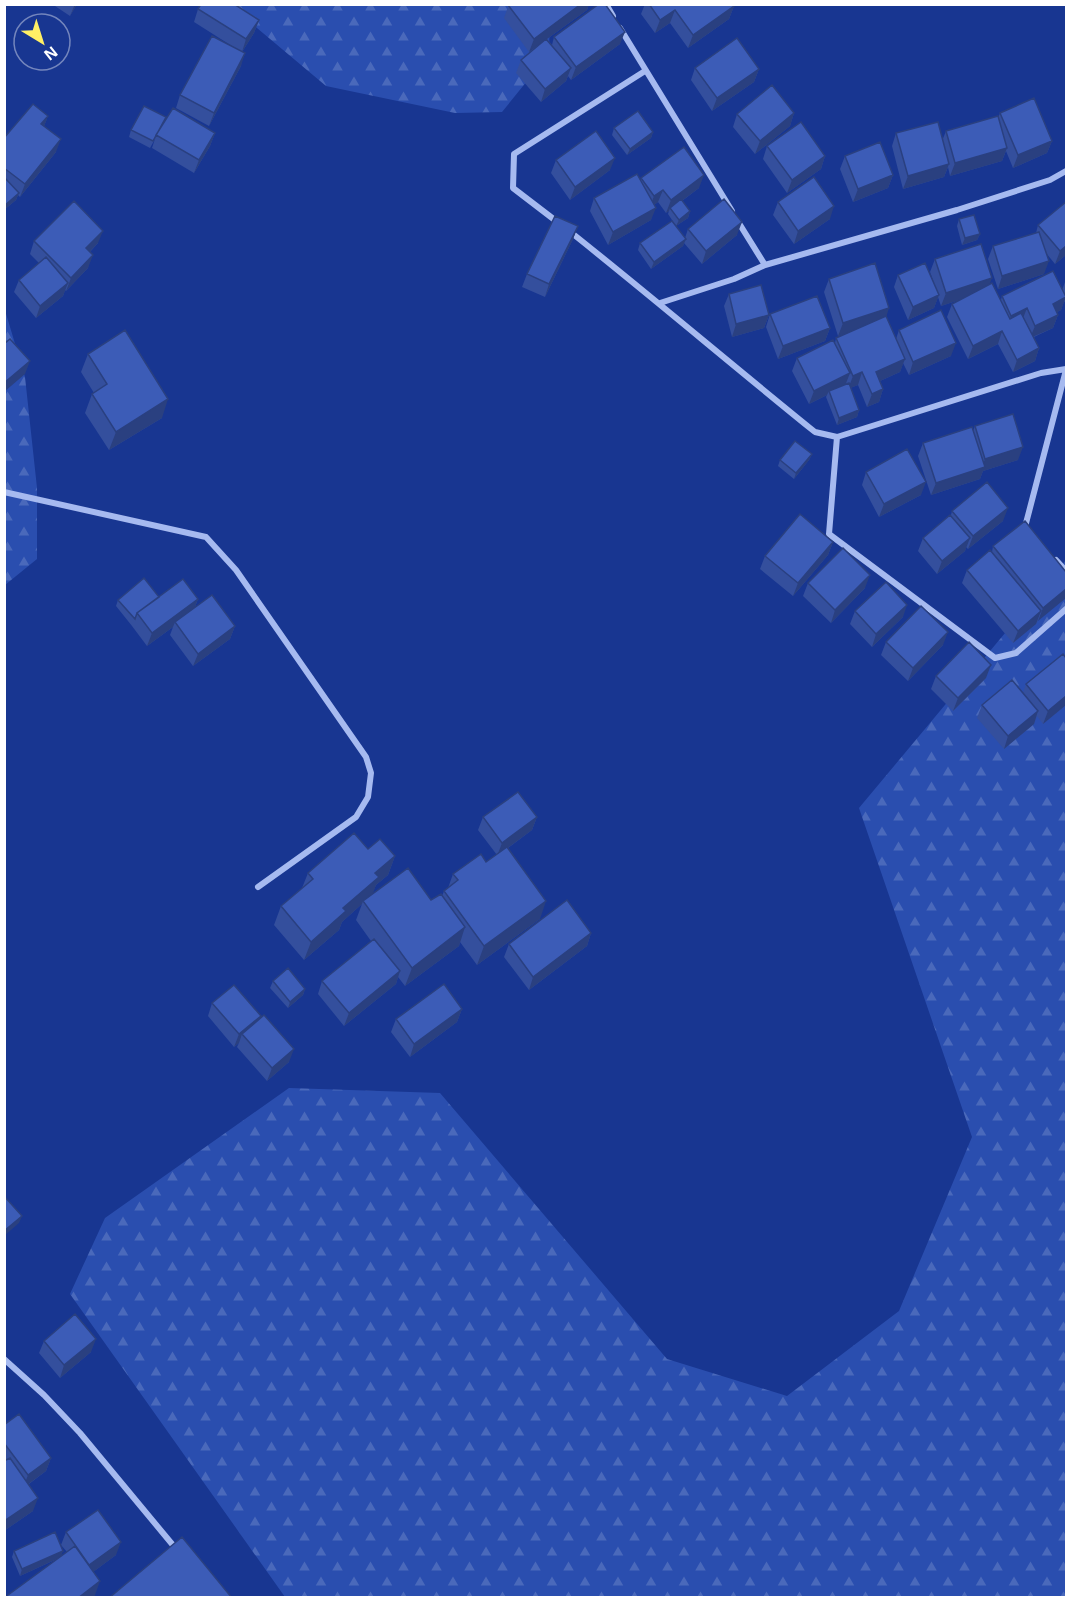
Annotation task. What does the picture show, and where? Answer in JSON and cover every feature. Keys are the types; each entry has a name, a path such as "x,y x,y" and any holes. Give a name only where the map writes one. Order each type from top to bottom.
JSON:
{"street":[{"path":"606,4 765,265"},
{"path":"645,71 514,154 513,188 660,303 683,326 815,432 837,437 1041,373 1066,370 1024,526 1032,534"},
{"path":"660,303 734,279 765,265 957,210 1050,180 1066,171"},
{"path":"837,437 829,534 847,548 995,658 1016,653 1066,609"},
{"path":"4,492 206,537 236,570 366,758 371,773 368,797 356,817 258,887"},
{"path":"1053,556 1066,571"},
{"path":"4,1359 44,1395 80,1433 178,1552"}],"green space":[{"path":"236,5 550,5 549,54 502,112 455,113 326,86 239,13"},
{"path":"4,307 25,377 37,488 37,559 5,585"},
{"path":"1066,560 1066,1597 285,1597 70,1294 105,1218 289,1088 440,1093 667,1359 787,1396 899,1311 972,1137 859,808"}],"building":[{"path":"201,4 234,4 259,20 246,39 198,9"},
{"path":"509,4 581,4 534,39"},
{"path":"599,4 605,4 625,32 576,67 554,37"},
{"path":"649,4 733,4 734,6 693,35 675,10 660,20"},
{"path":"212,36 245,53 214,113 180,95"},
{"path":"737,38 759,69 717,98 695,68"},
{"path":"546,39 571,68 545,89 521,60"},
{"path":"772,85 794,113 760,141 737,114"},
{"path":"1034,98 1052,141 1018,155 1000,113"},
{"path":"33,104 48,116 41,124 61,139 25,184 4,168 4,138"},
{"path":"144,106 166,117 153,141 131,130"},
{"path":"173,108 215,133 199,160 156,135"},
{"path":"638,111 653,132 630,149 614,128"},
{"path":"998,116 1007,148 955,163 946,131"},
{"path":"801,122 825,156 792,180 767,146"},
{"path":"938,122 949,164 908,176 896,133"},
{"path":"596,131 615,158 575,187 556,160"},
{"path":"880,142 893,175 858,189 845,156"},
{"path":"684,147 704,175 671,200 663,190 654,196 641,178"},
{"path":"637,174 656,208 613,232 594,198"},
{"path":"4,177 19,193 4,206"},
{"path":"814,177 834,206 798,231 778,202"},
{"path":"681,199 690,211 679,220 670,208"},
{"path":"724,199 742,222 706,251 688,229"},
{"path":"74,201 103,231 86,248 93,255 71,278 34,241"},
{"path":"1066,202 1066,246 1060,251 1038,225"},
{"path":"974,215 980,234 965,238 959,219"},
{"path":"555,216 578,226 549,284 527,274"},
{"path":"672,221 686,239 654,262 640,243"},
{"path":"1039,232 1049,261 1002,276 993,246"},
{"path":"981,244 992,278 946,293 935,259"},
{"path":"46,257 68,283 40,306 19,280"},
{"path":"875,263 889,308 843,323 829,279"},
{"path":"925,263 939,295 913,307 898,275"},
{"path":"1053,271 1066,297 1053,304 1058,315 1035,326 1027,308 1011,316 1002,296"},
{"path":"992,283 1010,319 1021,313 1039,348 1017,360 1002,331 973,346 952,304"},
{"path":"761,285 769,315 736,324 729,294"},
{"path":"817,296 830,328 783,346 770,314"},
{"path":"941,310 956,343 913,362 899,330"},
{"path":"886,316 905,359 876,372 883,389 872,394 862,372 853,376 836,338"},
{"path":"125,330 168,399 116,432 92,394 107,384 88,354"},
{"path":"10,339 30,361 4,383 4,344"},
{"path":"833,340 850,373 814,391 797,358"},
{"path":"849,383 859,410 839,418 829,391"},
{"path":"1013,414 1023,447 985,459 975,426"},
{"path":"972,427 985,467 936,483 923,443"},
{"path":"795,441 812,454 796,473 780,460"},
{"path":"907,449 926,482 884,504 866,472"},
{"path":"987,482 1008,508 973,536 952,511"},
{"path":"800,514 833,542 798,583 765,556"},
{"path":"950,515 970,538 942,561 923,538"},
{"path":"1025,521 1066,572 1066,589 1043,608 993,546"},
{"path":"843,548 870,575 835,610 808,583"},
{"path":"990,550 1041,611 1018,631 967,570"},
{"path":"144,578 159,597 137,613 135,619 118,600"},
{"path":"183,579 198,599 152,633 137,613"},
{"path":"886,582 907,605 876,634 855,611"},
{"path":"212,595 235,626 198,654 175,622"},
{"path":"921,606 948,632 913,668 886,642"},
{"path":"969,642 991,665 958,698 936,676"},
{"path":"1063,654 1066,658 1066,696 1048,711 1026,684"},
{"path":"1012,680 1038,711 1008,736 982,705"},
{"path":"518,792 537,817 502,843 483,817"},
{"path":"354,833 368,849 380,839 395,856 375,873 379,877 343,908 346,911 311,942 281,906 313,879 308,873"},
{"path":"507,847 546,901 484,946 444,891 458,880 453,874 481,854 486,862"},
{"path":"408,868 431,900 441,894 465,927 412,968 363,901"},
{"path":"567,900 591,933 533,977 509,944"},
{"path":"374,939 400,971 349,1013 322,981"},
{"path":"288,968 305,989 290,1002 273,981"},
{"path":"444,984 462,1009 414,1044 396,1019"},
{"path":"234,985 261,1016 239,1034 212,1003"},
{"path":"264,1015 294,1049 272,1068 242,1034"},
{"path":"4,1196 22,1216 4,1231"},
{"path":"75,1314 96,1339 64,1365 44,1341"},
{"path":"19,1414 51,1458 28,1475 4,1443 4,1425"},
{"path":"10,1458 38,1498 4,1521 4,1461"},
{"path":"98,1510 121,1542 89,1565 66,1532"},
{"path":"55,1532 63,1551 22,1569 14,1551"},
{"path":"182,1537 232,1598 109,1598"},
{"path":"75,1546 100,1581 78,1598 4,1598"}]}
